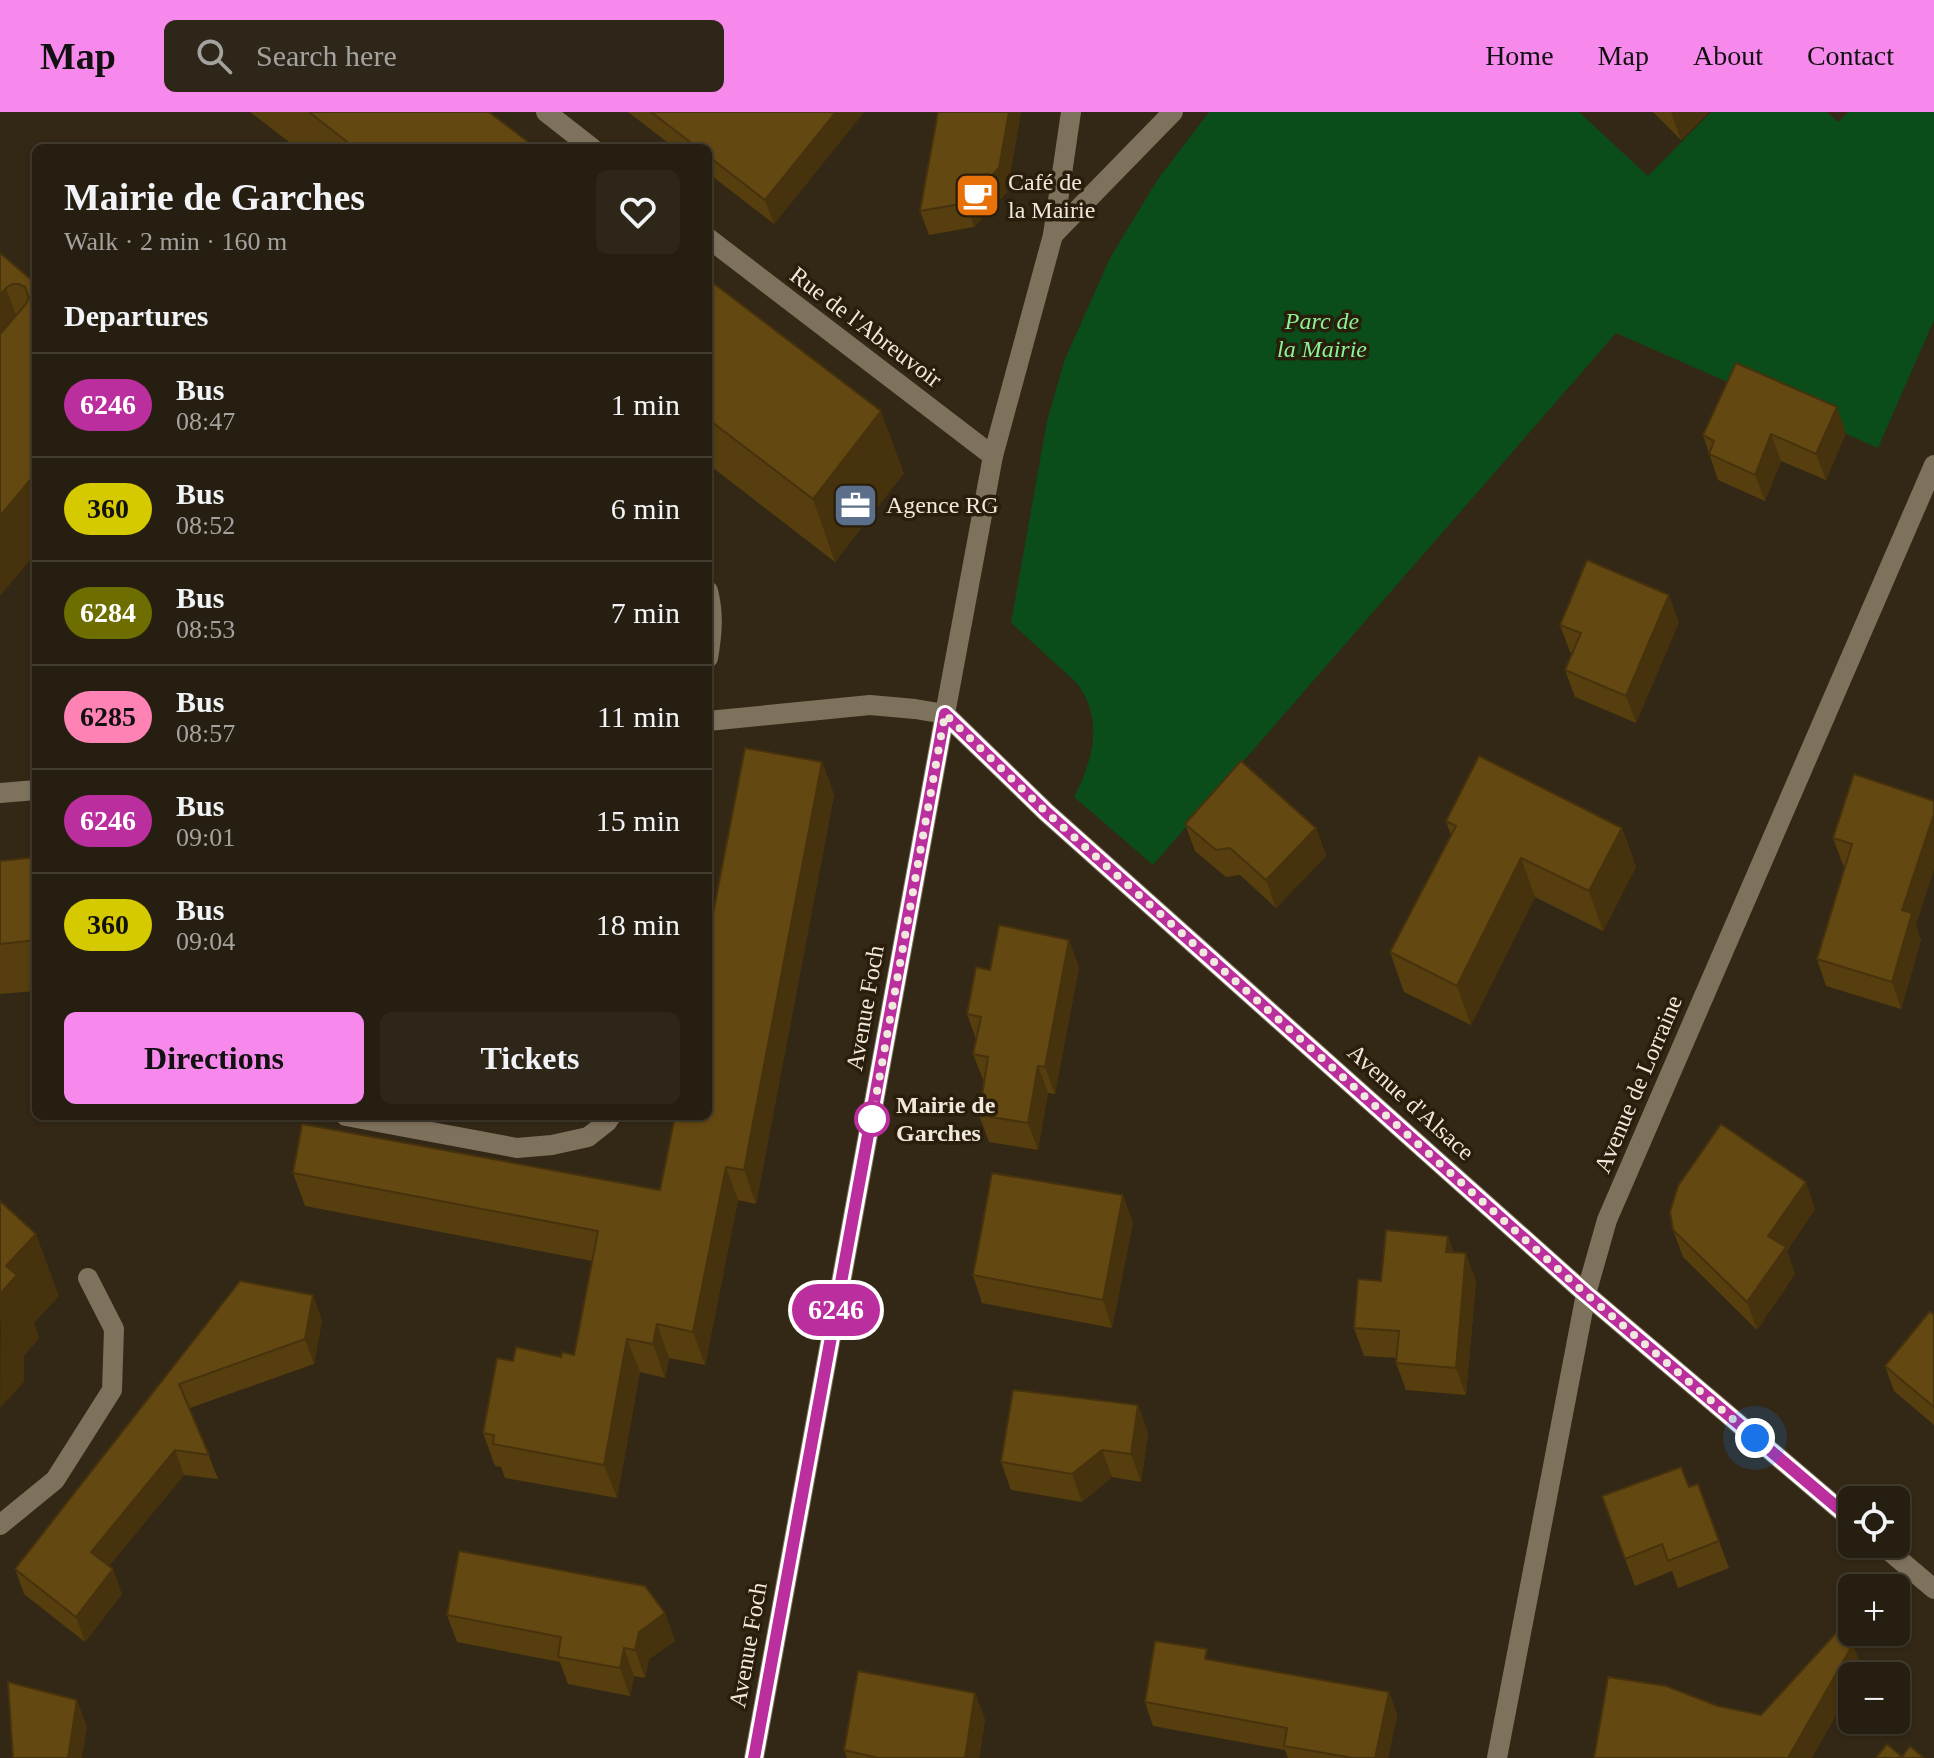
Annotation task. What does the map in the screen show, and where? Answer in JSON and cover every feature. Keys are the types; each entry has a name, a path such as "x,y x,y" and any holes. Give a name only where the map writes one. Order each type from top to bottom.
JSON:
{"street":[{"path":"546,112 587,144"},
{"name":"Avenue Foch","path":"754,1758 993,456 1053,235 1071,112"},
{"path":"1053,235 1173,112"},
{"name":"Rue de l'Abreuvoir","path":"712,241 993,456"},
{"name":"Avenue de Lorraine","path":"1497,1758 1586,1294 1607,1220 1934,465"},
{"path":"712,721 870,705 945,714"},
{"name":"Avenue d'Alsace","path":"945,714 1046,812 1586,1294 1838,1508"},
{"path":"0,793 32,790"},
{"path":"367,1120 517,1148 588,1137 608,1120"},
{"path":"0,1525 55,1480 112,1390 114,1329 88,1278"},
{"path":"1897,1558 1934,1589"}],"green space":[{"name":"Parc de la Mairie","path":"1209,112 1579,112 1648,176 1711,112 1827,112 1838,122 1848,112 1934,112 1934,320 1878,448 1616,333 1153,865 1074,797 1086,770 1093,742 1087,700 1074,680 1011,623 1047,421 1065,359 1110,258 1158,179"}],"building":[{"path":"309,112 489,112 531,144 350,144"},
{"path":"651,112 836,112 765,200 712,159 712,144 693,144"},
{"path":"938,112 1009,112 999,168 966,203 920,211"},
{"path":"0,253 32,281 32,478 0,516 0,334 29,298 25,287 19,284 12,284 0,295"},
{"path":"712,282 881,411 813,499 712,422"},
{"path":"1736,363 1837,407 1816,454 1771,434 1755,475 1709,454 1714,441 1703,435"},
{"path":"1587,560 1669,595 1626,696 1565,670 1581,633 1560,625"},
{"path":"745,748 822,762 744,1170 726,1167 693,1332 657,1324 653,1344 627,1339 604,1465 493,1444 494,1435 483,1433 497,1358 513,1361 516,1347 561,1357 562,1352 574,1355 598,1231 293,1173 302,1124 660,1190 674,1120 712,1120 712,919"},
{"path":"1479,756 1622,828 1589,891 1521,858 1457,986 1390,952 1456,826 1446,821"},
{"path":"1241,761 1316,828 1266,880 1230,848 1216,850 1185,824"},
{"path":"1854,774 1934,801 1934,814 1902,910 1912,913 1892,982 1817,959 1852,844 1833,838"},
{"path":"32,857 32,940 0,944 0,861"},
{"path":"999,925 1069,940 1045,1067 1038,1066 1028,1123 979,1115 988,1057 973,1054 981,1017 967,1014 976,967 990,970"},
{"path":"1721,1124 1806,1182 1768,1236 1786,1247 1747,1302 1673,1230 1670,1212 1678,1186"},
{"path":"992,1173 1123,1195 1103,1300 973,1275"},
{"path":"0,1201 36,1234 6,1266 17,1275 1,1293 0,1321"},
{"path":"1386,1230 1448,1236 1446,1252 1466,1253 1456,1368 1396,1363 1399,1331 1354,1328 1358,1279 1381,1281"},
{"path":"240,1281 313,1295 305,1339 179,1384 209,1455 175,1450 91,1552 113,1569 76,1617 15,1569"},
{"path":"1930,1311 1934,1315 1934,1407 1885,1366"},
{"path":"1013,1390 1138,1405 1131,1454 1102,1450 1072,1474 1001,1462"},
{"path":"1681,1467 1689,1487 1698,1484 1719,1541 1668,1561 1662,1544 1625,1559 1602,1496"},
{"path":"459,1551 645,1586 665,1613 639,1632 635,1650 624,1648 620,1668 558,1657 561,1637 447,1615"},
{"path":"1837,1632 1838,1646 1852,1646 1843,1662 1838,1662 1838,1670 1788,1758 1594,1758 1608,1677 1666,1686 1718,1706 1761,1715"},
{"path":"1155,1641 1207,1649 1205,1659 1389,1692 1375,1758 1353,1758 1284,1746 1287,1728 1145,1702"},
{"path":"858,1671 975,1693 965,1758 878,1758 844,1750"},
{"path":"8,1682 77,1700 68,1758 13,1758"},
{"path":"1887,1744 1902,1757 1910,1746 1924,1758 1876,1758"}],"bus line":[{"name":"6246","path":"754,1758 945,714 1046,812 1586,1294 1838,1508"}],"place":[{"name":"Café de la Mairie","path":"977,196"},
{"name":"Agence RG","path":"855,505"},
{"name":"Mairie de Garches","path":"872,1119"}],"route":[{"path":"872,1119 945,714 1046,812 1586,1294 1755,1438"}]}
